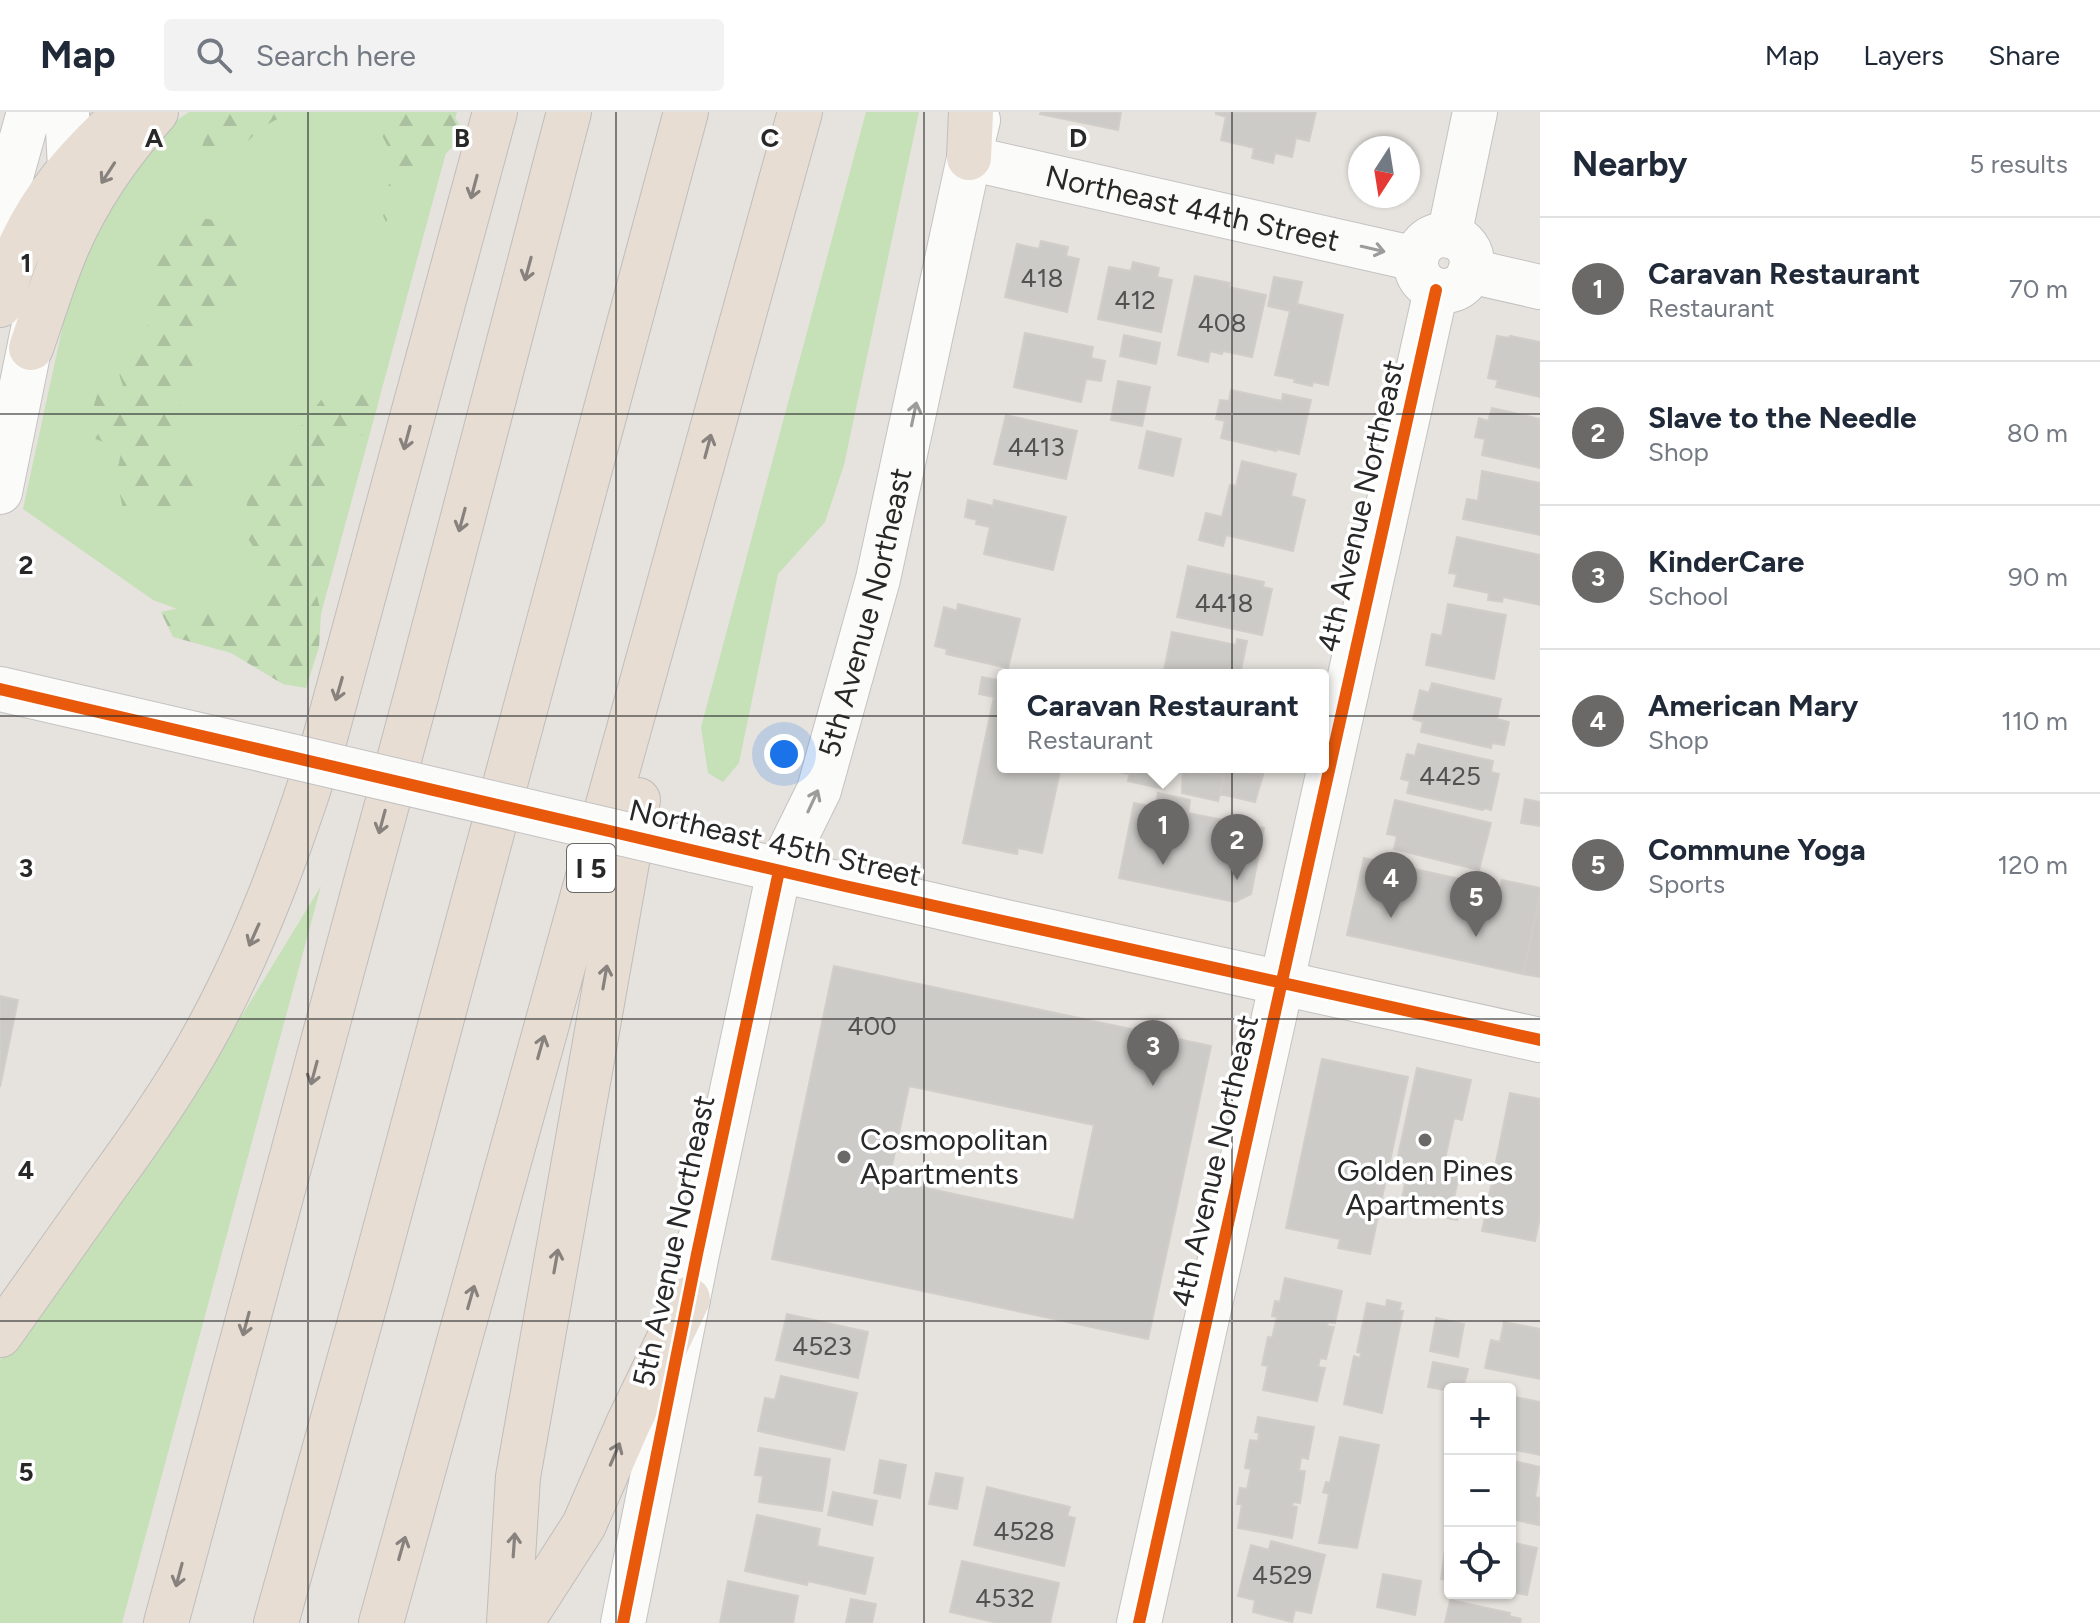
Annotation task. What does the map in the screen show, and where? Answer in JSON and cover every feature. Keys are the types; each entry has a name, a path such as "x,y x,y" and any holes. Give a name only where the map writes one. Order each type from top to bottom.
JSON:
{"highway":[{"path":"0,305 15,259 48,196 70,167 126,112"},
{"path":"31,348 67,246 119,157 156,112"},
{"path":"0,1335 172,1091 205,1036 260,922 304,807 325,738 495,112"},
{"path":"166,1623 417,693 569,112"},
{"path":"276,1623 686,112"},
{"name":"I 5","path":"381,1623 800,112"},
{"path":"969,158 971,112"},
{"path":"509,1623 518,1477 694,496"},
{"path":"521,1623 584,1525 688,1299"}],"main road":[{"path":"0,216 29,112"},
{"path":"0,492 31,348 43,274 63,211 70,167 67,112"},
{"name":"5th Avenue Northeast","path":"623,1623 779,871 819,790 874,594 980,112"},
{"name":"4th Avenue Northeast","path":"1329,771 1475,112"},
{"name":"Northeast 44th Street","path":"969,158 1540,287"},
{"name":"Northeast 45th Street","path":"0,689 779,871 1540,1040"},
{"name":"4th Avenue Northeast","path":"1139,1623 1328,773"}],"green space":[{"path":"189,112 457,112 309,658 153,600 23,509 66,311 98,221 161,131"},
{"path":"219,112 290,112 261,128 238,151 195,168 209,126"},
{"path":"370,112 452,112 465,135 413,181 386,222 379,207 396,169"},
{"path":"866,112 919,112 844,465 825,522 778,574 739,763 723,782 708,773 701,727"},
{"path":"180,215 235,223 248,280 219,302 180,400 176,451 195,486 176,517 123,509 116,476 122,449 85,435 98,392 123,386 114,359 143,346 155,297 156,253"},
{"path":"350,387 378,404 370,430 350,443 331,462 331,485 320,502 307,513 310,526 332,542 316,592 321,613 319,647 306,688 283,684 231,653 173,637 161,612 190,606 246,614 264,597 256,551 243,531 248,497 330,388"},
{"path":"321,886 122,1623 0,1623 0,1360 205,1076"}],"building":[{"path":"1041,112 1121,112 1118,130"},
{"path":"1216,112 1316,112 1309,141 1296,138 1292,157 1275,153 1273,163 1252,158 1254,148 1221,140 1226,117"},
{"path":"1041,241 1068,247 1066,256 1079,259 1067,312 1005,297 1017,244 1039,249"},
{"path":"1133,262 1159,268 1157,277 1172,280 1161,332 1098,319 1109,267 1131,271"},
{"path":"1195,276 1266,295 1252,357 1210,351 1208,362 1178,355"},
{"path":"1274,277 1302,282 1297,304 1343,315 1328,385 1313,382 1312,386 1275,375 1290,311 1268,306"},
{"path":"1025,333 1093,347 1091,358 1105,361 1101,381 1086,379 1081,402 1014,387"},
{"path":"1124,335 1160,343 1156,364 1120,356"},
{"path":"1497,336 1540,342 1540,397 1496,387 1498,380 1488,378"},
{"path":"1118,381 1150,387 1142,426 1111,420"},
{"path":"1231,390 1282,401 1283,394 1311,400 1299,454 1221,438 1225,421 1216,419 1220,400 1229,401"},
{"path":"1492,408 1540,419 1540,468 1482,455 1485,439 1475,437 1479,418 1488,421"},
{"path":"1006,415 1077,431 1066,479 994,464"},
{"path":"1147,431 1181,439 1173,476 1139,468"},
{"path":"1242,461 1296,474 1291,496 1305,500 1293,551 1226,535 1223,546 1199,540 1206,513 1222,517 1230,485 1236,486"},
{"path":"1482,471 1540,483 1540,535 1463,519 1467,499 1478,501"},
{"path":"968,500 993,506 994,500 1066,517 1053,570 984,554 990,527 976,524 977,520 965,517"},
{"path":"1457,537 1540,555 1540,605 1503,597 1502,602 1488,600 1489,593 1454,586 1457,574 1449,573"},
{"path":"1188,566 1264,582 1263,587 1272,589 1262,635 1177,617"},
{"path":"958,604 1020,619 1008,668 946,654 947,649 935,646 944,607 957,611"},
{"path":"1448,604 1506,615 1494,679 1426,665 1432,634 1442,636"},
{"path":"1172,632 1236,645 1237,639 1247,641 1241,669 1164,669"},
{"path":"982,677 997,680 997,773 1060,773 1042,853 1018,848 1017,854 963,843 994,697 979,694"},
{"path":"1432,683 1501,699 1497,719 1509,722 1504,745 1492,743 1491,748 1421,732 1423,722 1413,719 1420,690 1429,693"},
{"path":"1418,744 1493,761 1491,772 1499,774 1491,810 1407,793 1410,781 1401,779 1407,754 1415,756"},
{"path":"1130,773 1171,773 1164,789 1128,781"},
{"path":"1183,773 1224,777 1218,801 1182,793"},
{"path":"1225,773 1263,775 1255,802 1220,794"},
{"path":"1158,793 1190,800 1188,813 1264,828 1251,894 1235,902 1119,878 1134,803 1155,807"},
{"path":"1525,799 1540,802 1540,826 1521,823"},
{"path":"1395,800 1491,823 1479,870 1394,849 1397,836 1387,834"},
{"path":"1364,858 1501,888 1502,880 1540,888 1523,974 1347,935"},
{"path":"1540,896 1540,977 1523,974"},
{"name":"Cosmopolitan Apartments","path":"834,966 1211,1046 1148,1339 772,1259","holes":["909,1086 1094,1125 1074,1220 889,1180"]},
{"path":"0,996 18,1000 0,1087"},
{"path":"1322,1059 1408,1077 1370,1254 1338,1248 1340,1239 1286,1228"},
{"name":"Golden Pines Apartments","path":"1417,1068 1471,1080 1462,1120 1454,1118 1443,1168 1460,1171 1451,1211 1458,1212 1457,1220 1400,1208 1409,1164 1397,1161"},
{"path":"1510,1093 1540,1099 1540,1217 1535,1241 1482,1231"},
{"path":"1285,1278 1342,1291 1335,1323 1328,1322 1327,1326 1334,1327 1326,1359 1320,1358 1318,1367 1325,1368 1317,1401 1263,1390 1268,1366 1262,1365 1268,1337 1272,1338 1277,1317 1272,1316 1275,1301 1280,1302"},
{"path":"1387,1300 1401,1303 1399,1311 1403,1311 1382,1413 1344,1404 1354,1356 1360,1358 1361,1353 1357,1352 1367,1303 1386,1307"},
{"path":"787,1314 868,1332 858,1378 776,1360"},
{"path":"1436,1318 1464,1324 1458,1357 1430,1351"},
{"path":"1504,1322 1540,1329 1540,1379 1485,1368 1491,1340 1500,1342"},
{"path":"1433,1362 1468,1369 1464,1383 1444,1383 1444,1390 1428,1387"},
{"path":"781,1376 857,1393 844,1450 758,1431 765,1398 775,1400"},
{"path":"1516,1397 1540,1402 1540,1455 1516,1450"},
{"path":"1258,1417 1314,1427 1308,1459 1301,1457 1299,1471 1305,1471 1300,1503 1293,1502 1292,1506 1297,1507 1292,1538 1238,1528 1242,1504 1237,1504 1240,1488 1247,1489 1251,1469 1245,1468 1250,1440 1258,1441 1259,1433 1255,1432"},
{"path":"1340,1437 1379,1445 1357,1548 1319,1543 1329,1494 1323,1492 1326,1482 1330,1483"},
{"path":"760,1448 830,1459 822,1511 759,1502 763,1476 755,1475"},
{"path":"880,1460 906,1465 900,1498 874,1493"},
{"path":"1516,1461 1540,1467 1535,1497 1540,1498 1539,1525 1516,1520"},
{"path":"936,1473 963,1478 957,1509 929,1504"},
{"path":"987,1487 1070,1507 1067,1516 1075,1518 1064,1566 974,1545"},
{"path":"833,1492 877,1501 872,1525 828,1515"},
{"path":"757,1515 820,1529 817,1546 873,1558 865,1594 745,1571"},
{"path":"1271,1541 1325,1555 1311,1613 1295,1610 1292,1622 1253,1612 1255,1600 1238,1596 1251,1545 1269,1550"},
{"path":"1516,1543 1537,1548 1527,1595 1516,1593"},
{"path":"962,1561 1059,1583 1050,1623 998,1623 950,1612"},
{"path":"1383,1574 1421,1581 1415,1615 1377,1607"},
{"path":"728,1581 798,1596 793,1623 720,1623"},
{"path":"851,1599 876,1604 872,1623 846,1623"},
{"path":"1450,1600 1510,1613 1509,1616 1521,1619 1520,1623 1445,1623"}],"cycle path":[{"path":"1329,770 1436,290"},
{"path":"0,689 845,886 1540,1040"},
{"path":"1139,1623 1328,773"},
{"path":"623,1623 697,1254 779,871"}],"place":[{"name":"Caravan Restaurant","path":"1163,865"},
{"name":"Slave to the Needle","path":"1237,880"},
{"name":"American Mary","path":"1391,918"},
{"name":"Commune Yoga","path":"1476,937"},
{"name":"KinderCare","path":"1153,1086"},
{"name":"Golden Pines Apartments","path":"1425,1140"},
{"name":"Cosmopolitan Apartments","path":"844,1157"}]}
